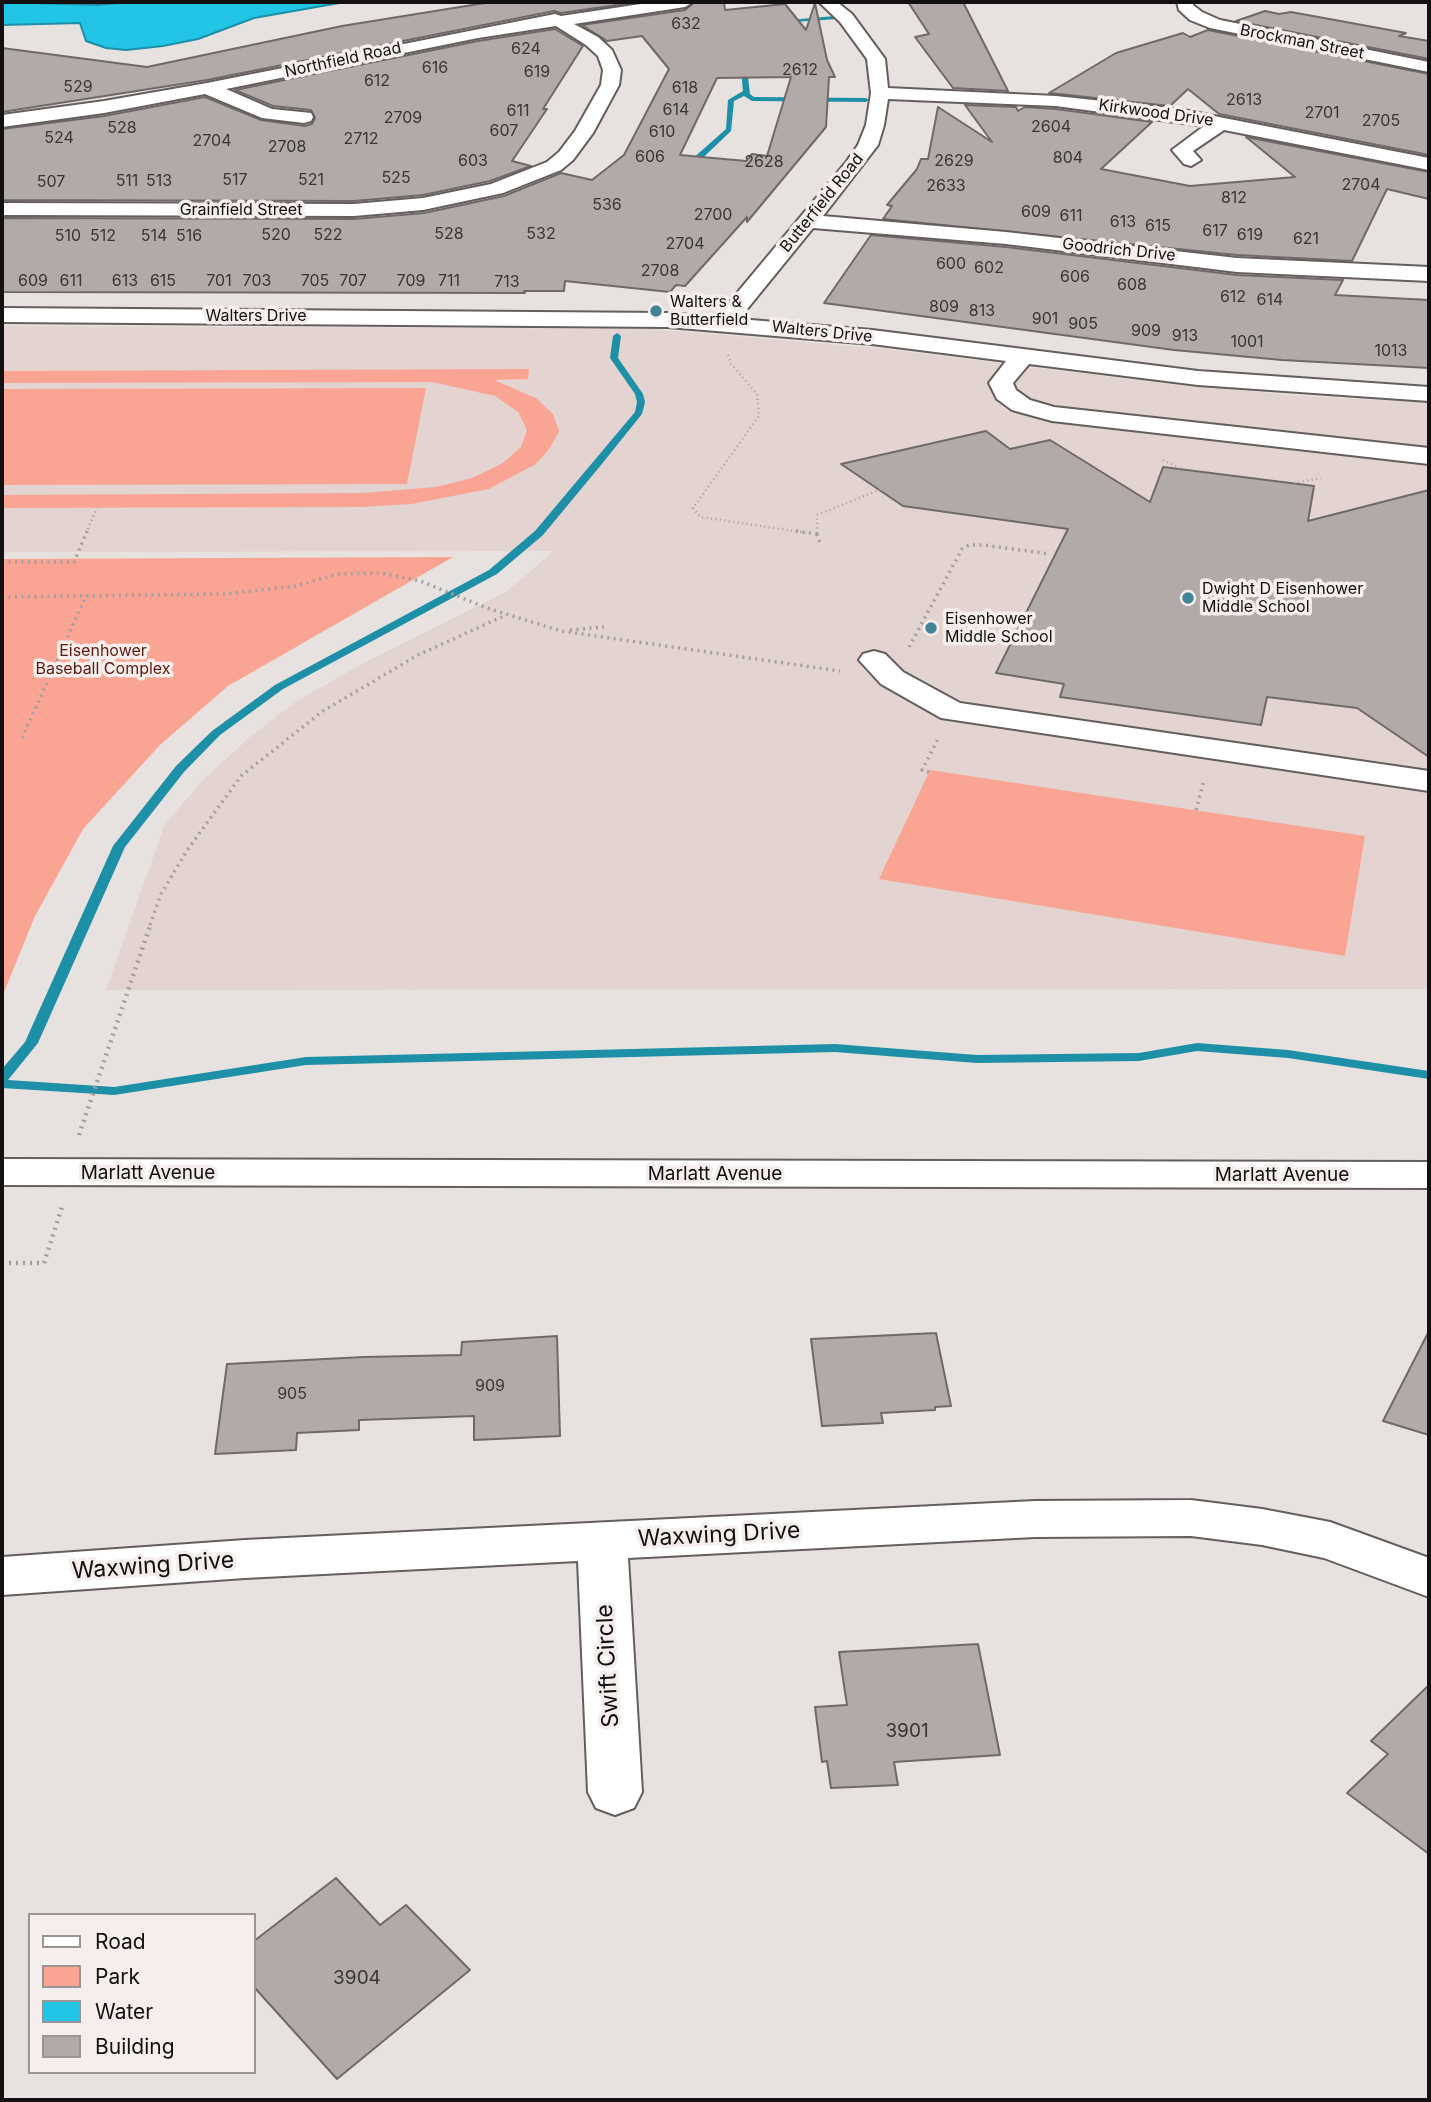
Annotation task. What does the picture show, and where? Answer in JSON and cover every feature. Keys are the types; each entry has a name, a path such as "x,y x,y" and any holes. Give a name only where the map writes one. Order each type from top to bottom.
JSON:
{"street":[{"name":"Northfield Road","path":"2,121 206,89 555,19 685,2"},
{"name":"Butterfield Road","path":"724,323 855,165 868,145 875,125 880,93 876,58 845,16 827,2"},
{"name":"Brockman Street","path":"1185,2 1185,7 1196,16 1216,24 1429,67"},
{"name":"Grainfield Street","path":"2,209 354,210 488,199 554,166 566,156 584,133 610,85 612,70 606,54 592,41 555,19"},
{"path":"206,89 269,114 304,117"},
{"name":"Kirkwood Drive","path":"880,93 1056,101 1222,122 1429,164"},
{"path":"1191,160 1182,150 1222,122"},
{"name":"Goodrich Drive","path":"809,220 1006,238 1237,265 1429,274"},
{"name":"Walters Drive","path":"2,315 549,317 724,323 872,337 1021,358 1198,378 1429,394"},
{"path":"1021,358 1002,383 1006,394 1021,405 1052,414 1429,456"},
{"path":"883,669 952,710 1429,781"},
{"name":"Marlatt Avenue","path":"5,1180 74,1173 1429,1175"},
{"name":"Waxwing Drive","path":"2,1576 245,1559 1035,1519 1191,1518 1262,1527 1330,1541 1429,1578"},
{"name":"Swift Circle","path":"602,1541 615,1792"}],"path":[{"path":"727,353 731,363 757,394 759,416 693,508 695,513 712,520 817,534"},
{"path":"1161,459 1181,469"},
{"path":"821,546 817,534 817,515 896,483"},
{"path":"2,562 74,562 97,508"},
{"path":"883,669 962,549 969,545 984,545 1050,554"},
{"path":"2,597 225,594 296,586 337,575 364,573 401,575 487,608"},
{"path":"22,738 86,596"},
{"path":"81,1124 161,894 188,849 241,776 323,711 418,655 507,614"},
{"path":"561,631 604,627"},
{"path":"2,1264 44,1264 74,1173"}],"shaded area":[{"name":"Eisenhower Middle School","path":"2,326 653,329 885,349 1177,385 1315,397 1429,402 1429,989 106,990 165,824 203,780 250,737 297,701 360,665 506,592 554,551 2,552"}],"green space":[{"path":"529,369 528,379 494,380 536,398 553,414 559,431 550,448 536,464 489,489 411,504 362,507 2,508 2,495 362,493 436,487 472,478 503,463 521,447 527,430 518,412 495,396 432,382 2,383 2,371"},
{"path":"426,388 407,484 2,485 2,389"},
{"name":"Eisenhower Baseball Complex","path":"453,557 228,686 160,745 83,829 35,916 2,997 2,559"},
{"path":"930,770 1365,836 1345,956 879,879"}],"water":[{"path":"2,2 97,5 130,2 345,2 254,18 198,39 126,50 106,48 86,41 80,23 2,25"}],"building":[{"path":"491,2 638,2 561,13 554,11 207,80 2,112 2,48 147,67 342,26"},
{"path":"695,2 724,2 725,10 785,4 806,30 815,3 827,60 835,77 829,77 826,127 747,222 747,217 685,286 676,285 670,292 565,281 564,291 524,291 525,293 2,292 2,218 354,219 424,213 504,196 561,173 592,180 624,155 669,69 642,36 607,41 582,25 685,10","holes":["791,77 767,156 752,154 746,161 680,155 717,78"]},
{"path":"908,2 963,2 1008,91 953,88 915,37 929,34"},
{"path":"1265,11 1279,14 1291,12 1406,33 1399,36 1429,41 1429,59 1236,21"},
{"path":"555,29 583,46 543,109 547,109 512,161 531,166 490,181 423,195 354,201 2,200 2,129 104,116 205,97 261,120 305,126 312,124 315,118 311,110 273,106 235,90 478,41"},
{"path":"1208,30 1429,74 1429,155 1219,114 1188,89 1170,106 1049,93 1116,53 1183,33 1190,37"},
{"path":"965,105 1016,107 1018,111 1025,107 1056,109 1152,122 1101,169 1190,186 1295,177 1246,137 1429,172 1429,199 1387,189 1352,261 1237,255 883,219 892,206 887,205 917,169 921,159 928,159 938,107 992,142"},
{"path":"871,235 1006,247 1237,275 1343,280 1335,295 1429,300 1429,368 1282,360 1174,350 824,303"},
{"name":"Dwight D Eisenhower Middle School","path":"986,431 1010,449 1050,440 1150,502 1163,467 1314,486 1308,521 1429,490 1429,757 1357,708 1267,697 1261,725 1060,697 1064,684 996,673 1068,529 903,506 841,464"},
{"path":"1429,1331 1429,1435 1383,1421"},
{"path":"936,1333 951,1406 935,1407 935,1410 881,1413 883,1423 822,1426 811,1339"},
{"path":"557,1336 560,1436 474,1440 474,1416 359,1420 359,1430 297,1433 296,1450 215,1454 227,1364 461,1355 462,1342"},
{"path":"978,1644 1000,1755 894,1762 898,1785 831,1788 827,1761 822,1762 815,1707 847,1705 839,1652"},
{"path":"1429,1685 1429,1854 1347,1793 1388,1754 1371,1741"},
{"path":"336,1878 380,1925 406,1905 470,1970 337,2079 256,1989 256,1939"}],"waterway":[{"path":"780,21 835,18"},
{"path":"743,60 746,92"},
{"path":"685,170 729,130 731,100 746,92"},
{"path":"746,92 752,99 866,100"},
{"path":"2,1078 31,1043 119,846 180,769 216,733 279,687 493,572 539,533 598,463 639,412 641,402 639,394 614,358 617,336"},
{"path":"2,1084 114,1091 306,1061 835,1048 977,1059 1139,1057 1197,1047 1288,1054 1429,1075"}],"place":[{"name":"Walters & Butterfield","path":"656,311"},
{"name":"Dwight D Eisenhower Middle School","path":"1188,598"},
{"name":"Eisenhower Middle School","path":"931,628"}]}
